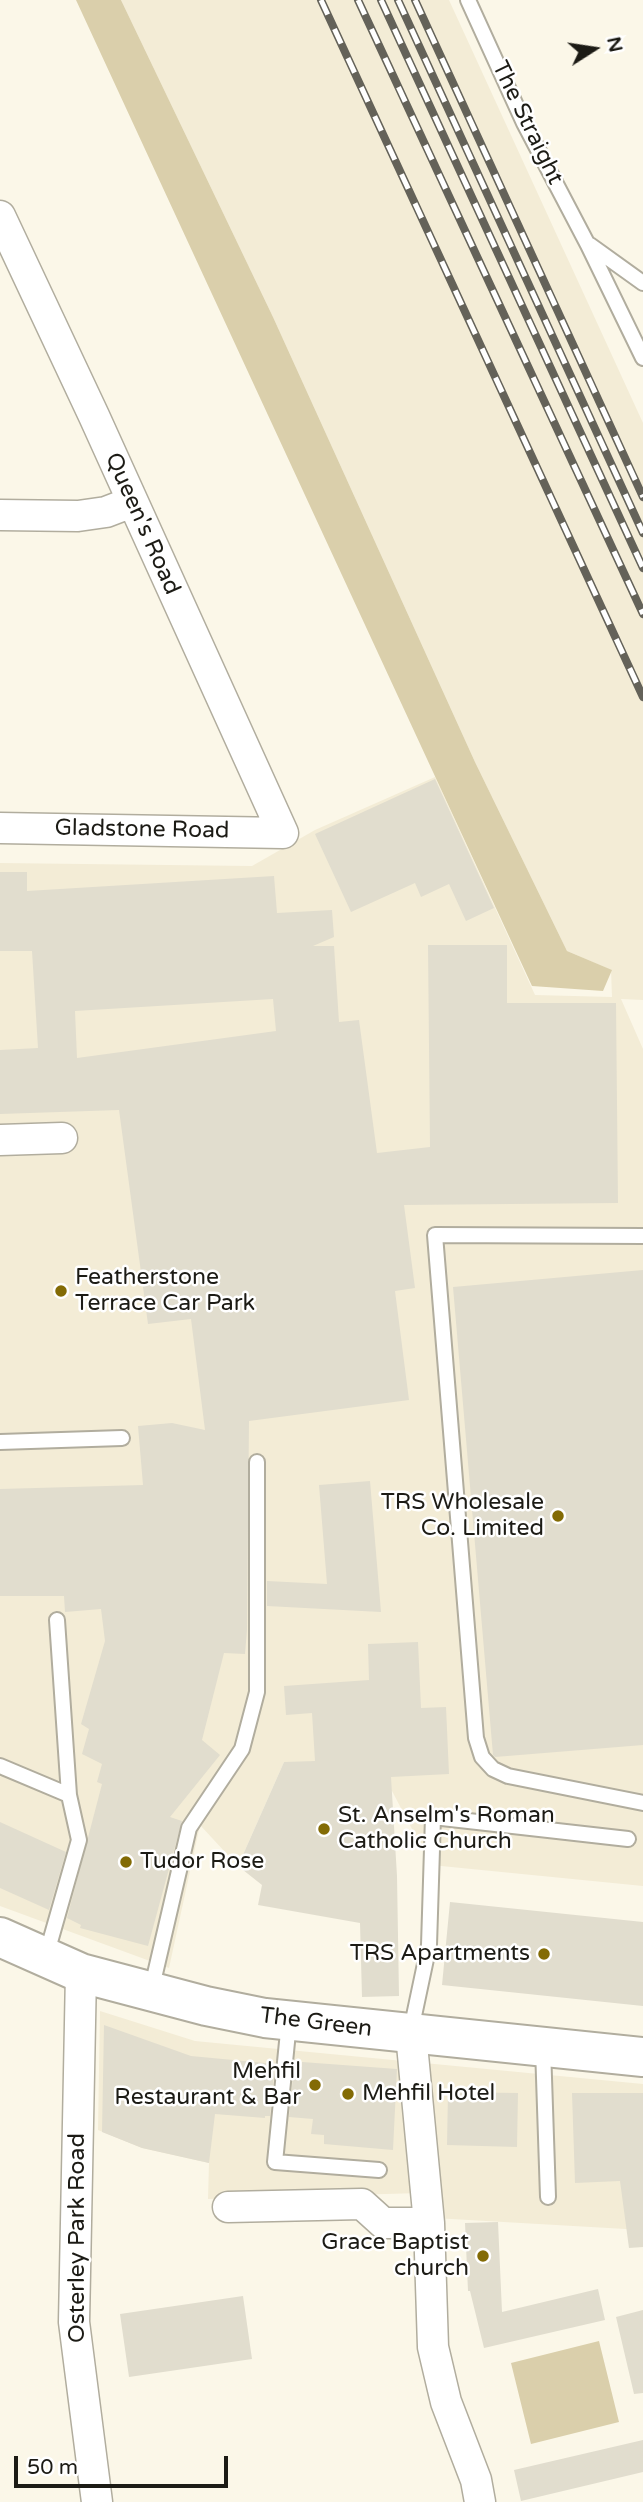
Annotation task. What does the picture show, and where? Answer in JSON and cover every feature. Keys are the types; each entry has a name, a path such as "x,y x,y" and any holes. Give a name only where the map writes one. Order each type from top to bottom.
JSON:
{"street":[{"name":"Queen's Road","path":"0,216 94,415 283,832"},
{"path":"0,515 78,516 106,512 132,502"},
{"name":"Gladstone Road","path":"0,828 283,832"},
{"path":"0,1140 62,1138"},
{"name":"The Green","path":"0,1937 81,1973 206,2006 289,2021 643,2057"},
{"name":"Osterley Park Road","path":"81,1973 74,2322 97,2502"},
{"path":"411,2034 429,2223 433,2347 446,2402 476,2480 480,2502"},
{"path":"228,2207 362,2204 383,2222 429,2223"}],"lane":[{"name":"The Straight","path":"468,0 524,123 643,358"},
{"name":"The Straight","path":"588,245 643,283"},
{"path":"643,1236 435,1235 476,1738 482,1757 493,1769 508,1776 643,1803"},
{"path":"0,1442 122,1437"},
{"path":"151,1992 189,1828 242,1749 257,1692 257,1462"},
{"path":"46,1956 79,1840 69,1795 57,1620"},
{"path":"0,1766 69,1795"},
{"path":"411,2034 429,1945 433,1817 628,1839"},
{"path":"289,2021 275,2162 379,2170"},
{"path":"543,2047 548,2197"}],"shaded area":[{"path":"76,0 121,0 273,317 475,762 567,951 612,970 603,991 532,986"},
{"path":"121,0 449,0 643,423 643,1000 621,999 643,1049 643,1886 431,1865 392,1791 284,1762 238,1866 200,1825 169,1968 0,1906 0,863 252,866 315,830 435,777 535,995 612,997 611,970 567,951 475,762 273,317"},
{"path":"100,2011 195,2041 643,2084 643,2230 434,2218 421,2193 208,2199 209,2163 142,2148 98,2130"},
{"path":"599,2341 619,2422 531,2444 511,2363"}],"building":[{"path":"435,779 494,908 466,921 449,884 421,897 415,883 351,912 315,834"},
{"path":"0,872 27,872 27,891 274,876 277,913 332,910 334,937 313,946 334,946 339,1022 359,1020 377,1153 430,1147 428,945 507,945 507,1003 616,1003 618,1203 404,1205 415,1288 395,1291 409,1400 249,1421 245,1654 224,1653 202,1740 220,1755 170,1817 182,1821 148,1946 80,1928 81,1925 67,1918 102,1784 97,1782 102,1764 82,1754 89,1729 81,1724 105,1641 101,1609 65,1612 64,1596 0,1596 0,1489 143,1485 138,1426 172,1423 205,1430 191,1319 148,1324 119,1110 0,1114 0,1050 38,1048 32,951 0,951","holes":["273,999 276,1031 77,1058 75,1011"]},
{"name":"TRS Wholesale Co. Limited","path":"643,1270 643,1745 495,1757 453,1287"},
{"path":"370,1481 381,1612 267,1606 267,1581 327,1584 319,1485"},
{"path":"418,1642 421,1708 446,1707 449,1774 391,1777 397,1876 399,1996 362,1997 360,1923 258,1905 262,1885 238,1866 284,1762 315,1761 312,1713 286,1715 284,1686 369,1680 368,1644"},
{"path":"0,1822 66,1852 49,1910 0,1888"},
{"name":"TRS Apartments","path":"450,1902 643,1922 643,2006 442,1985"},
{"path":"104,2025 191,2056 275,2064 270,2116 265,2118 215,2114 209,2163 142,2148 102,2132"},
{"name":"Mehfil Hotel","path":"302,2062 397,2069 393,2150 324,2144 324,2135 311,2134 313,2119 289,2117 294,2066 302,2067"},
{"path":"448,2092 518,2093 517,2147 447,2145"},
{"path":"572,2093 643,2093 643,2247 629,2248 620,2181 575,2183"},
{"path":"498,2222 502,2312 598,2289 605,2320 484,2348 468,2291 465,2223"},
{"path":"243,2296 252,2359 129,2377 120,2314"},
{"path":"643,2310 643,2393 634,2394 616,2317"},
{"path":"643,2440 643,2472 521,2501 514,2470"}],"railway":[{"path":"321,0 643,697"},
{"path":"358,0 643,614"},
{"path":"381,0 643,568"},
{"path":"398,0 643,533"},
{"path":"415,0 643,497"}],"place":[{"name":"Featherstone Terrace Car Park","path":"61,1291"},
{"name":"TRS Wholesale Co. Limited","path":"558,1516"},
{"name":"St. Anselm's Roman Catholic Church","path":"324,1829"},
{"name":"Tudor Rose","path":"126,1862"},
{"name":"TRS Apartments","path":"544,1954"},
{"name":"Mehfil Restaurant & Bar","path":"315,2085"},
{"name":"Mehfil Hotel","path":"348,2094"},
{"name":"Grace Baptist church","path":"483,2256"}]}
